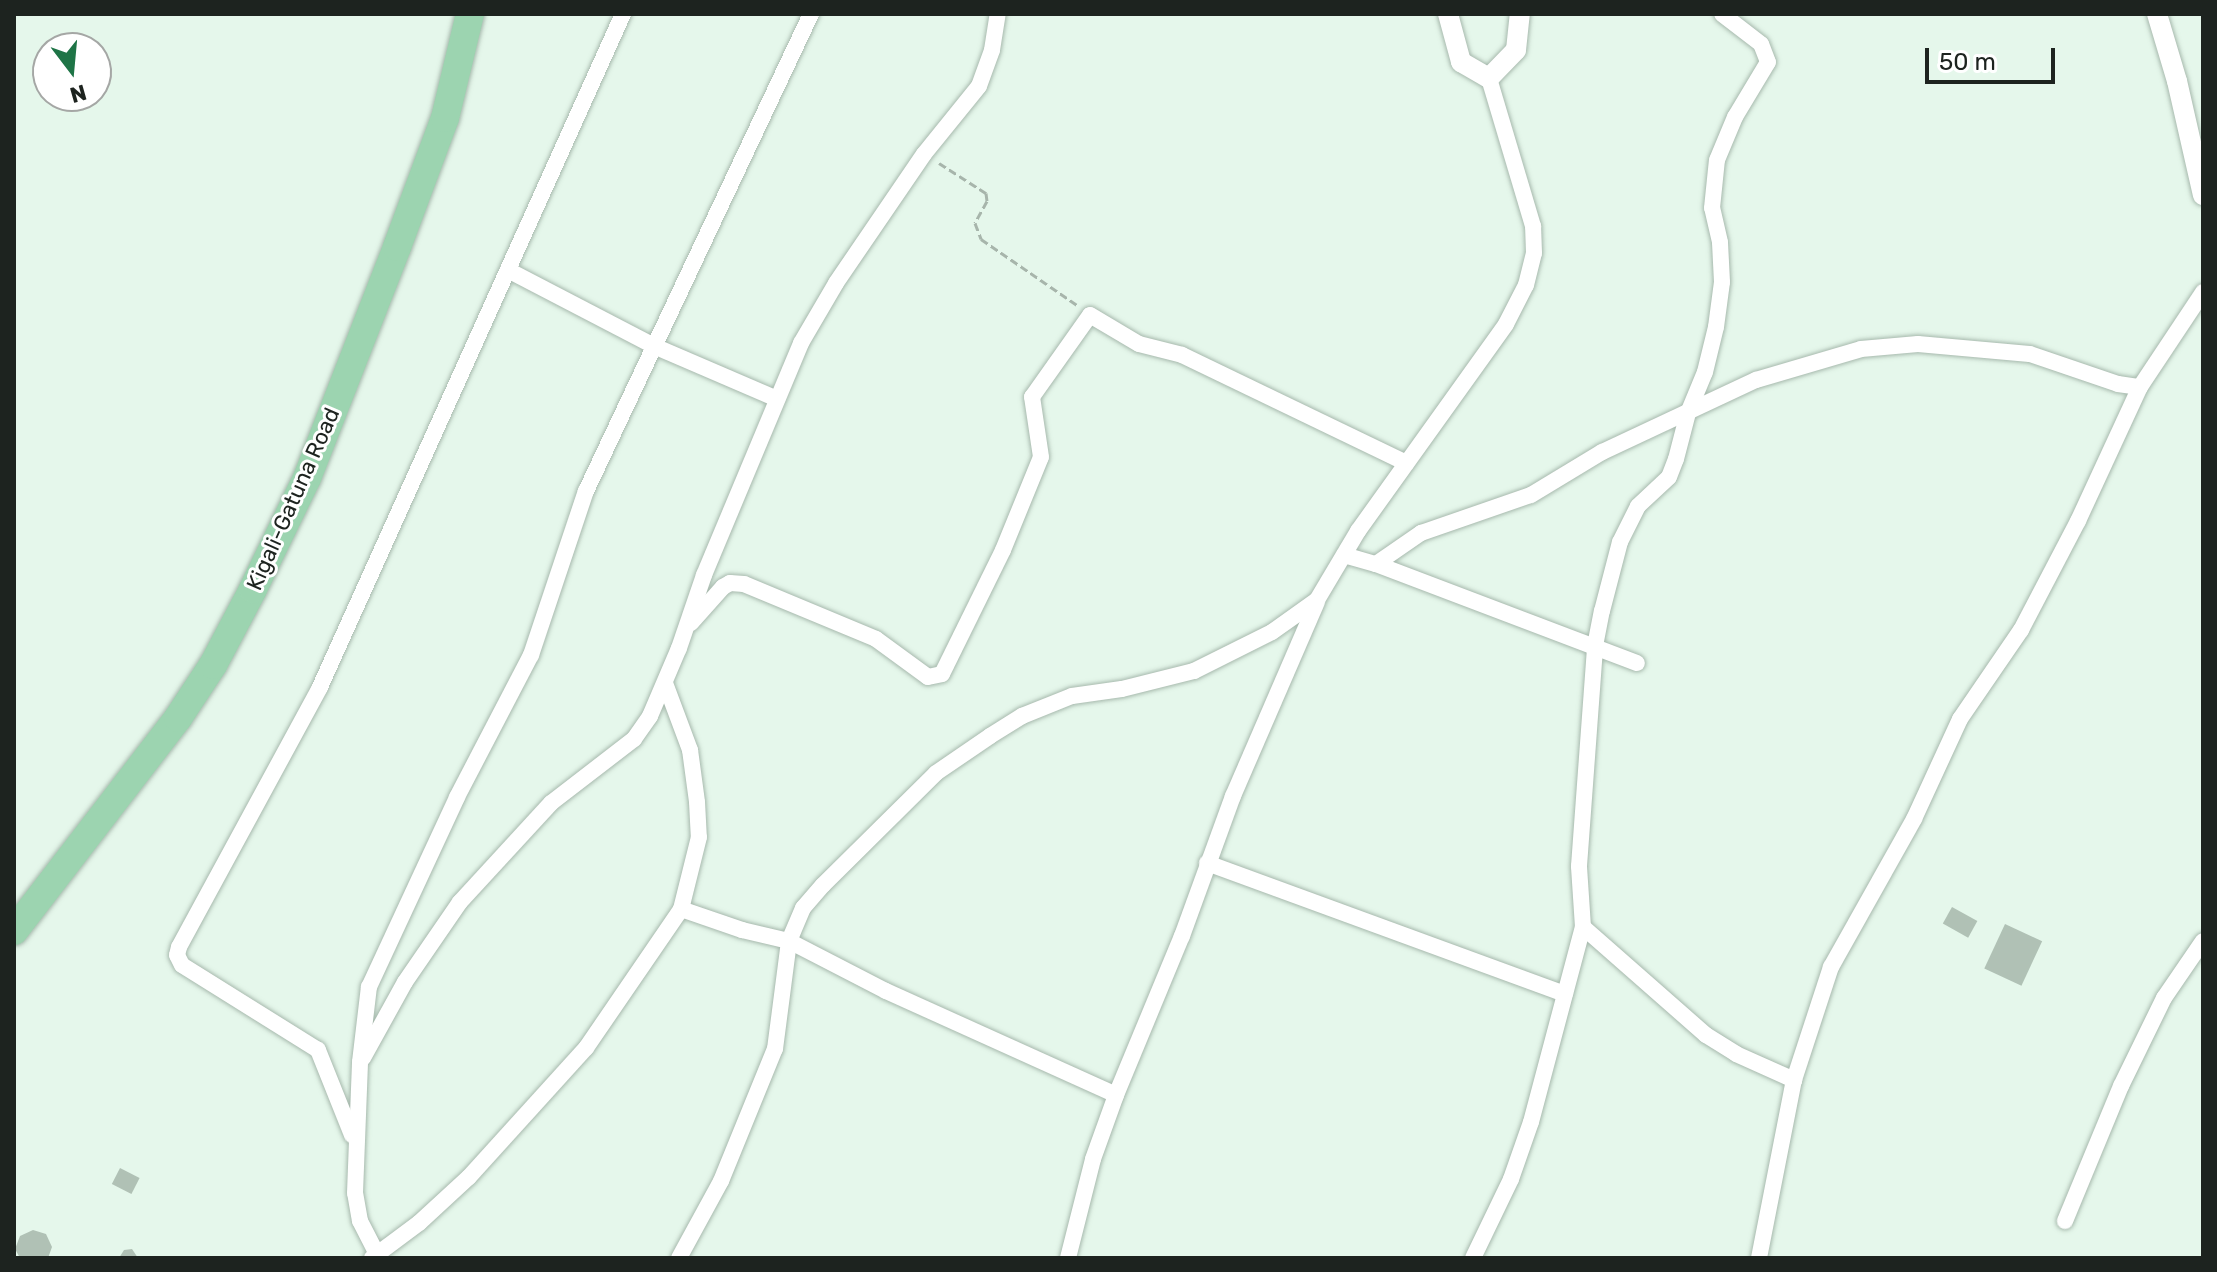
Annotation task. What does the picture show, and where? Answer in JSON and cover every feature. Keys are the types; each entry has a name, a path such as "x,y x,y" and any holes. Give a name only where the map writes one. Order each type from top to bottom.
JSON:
{"highway":[{"name":"Kigali-Gatuna Road","path":"14,931 178,718 213,665 253,589 307,478 397,247 445,118 470,14"}],"street":[{"path":"355,1144 318,1050 182,965 177,955 320,687 623,14"},
{"path":"665,683 690,750 697,802 699,837 681,909 576,1060 460,1186 375,1257 360,1221 355,1193 360,1062 369,987 457,797 531,655 586,491 811,14"},
{"path":"360,1062 405,982 460,902 551,803 634,739 650,716 801,343 836,283 924,154 979,86 992,50 998,14"},
{"path":"1068,1258 1093,1159 1116,1095 1182,936 1207,863 1317,600 1406,463 1506,324 1518,304 1531,268 1533,226 1489,78 1461,62 1448,14"},
{"path":"1489,78 1516,50 1520,14"},
{"path":"1473,1258 1511,1179 1531,1122 1583,927 1579,866 1595,646 1620,542 1638,506 1669,477 1688,413 1705,372 1722,282 1720,242 1712,208 1717,160 1735,117 1768,62 1761,44 1722,14"},
{"path":"2160,16 2203,195"},
{"path":"508,270 654,346 777,399"},
{"path":"1759,1258 1794,1080 1831,967 1914,819 1960,719 2021,630 2078,521 2140,387 2203,292"},
{"path":"684,630 723,587 735,582 876,639 928,677 942,674 1003,550 1041,457 1032,397 1090,315 1139,344 1182,355 1406,463"},
{"path":"1376,564 1421,533 1531,495 1602,452 1756,380 1861,349 1903,345 2030,354 2118,384 2140,387"},
{"path":"1344,555 1376,564 1637,663"},
{"path":"679,1258 721,1181 775,1049 789,941 803,908 823,885 936,773 1022,716 1072,696 1122,689 1194,671 1272,632 1317,600"},
{"path":"1207,863 1565,994"},
{"path":"681,909 742,930 789,941 886,991 1116,1095"},
{"path":"1583,927 1706,1035 1736,1054 1794,1080"},
{"path":"2065,1221 2121,1086 2164,998 2203,941"}],"path":[{"path":"924,154 986,193 987,201 975,223 981,239 1090,315"}],"building":[{"path":"1952,907 1977,921 1968,938 1943,924"},
{"path":"2005,924 2042,941 2021,986 1984,968"},
{"path":"120,1168 140,1178 131,1194 112,1184"},
{"path":"33,1230 46,1234 52,1247 48,1258 20,1258 15,1249 20,1236"},
{"path":"132,1249 138,1258 119,1258 124,1250"}]}
